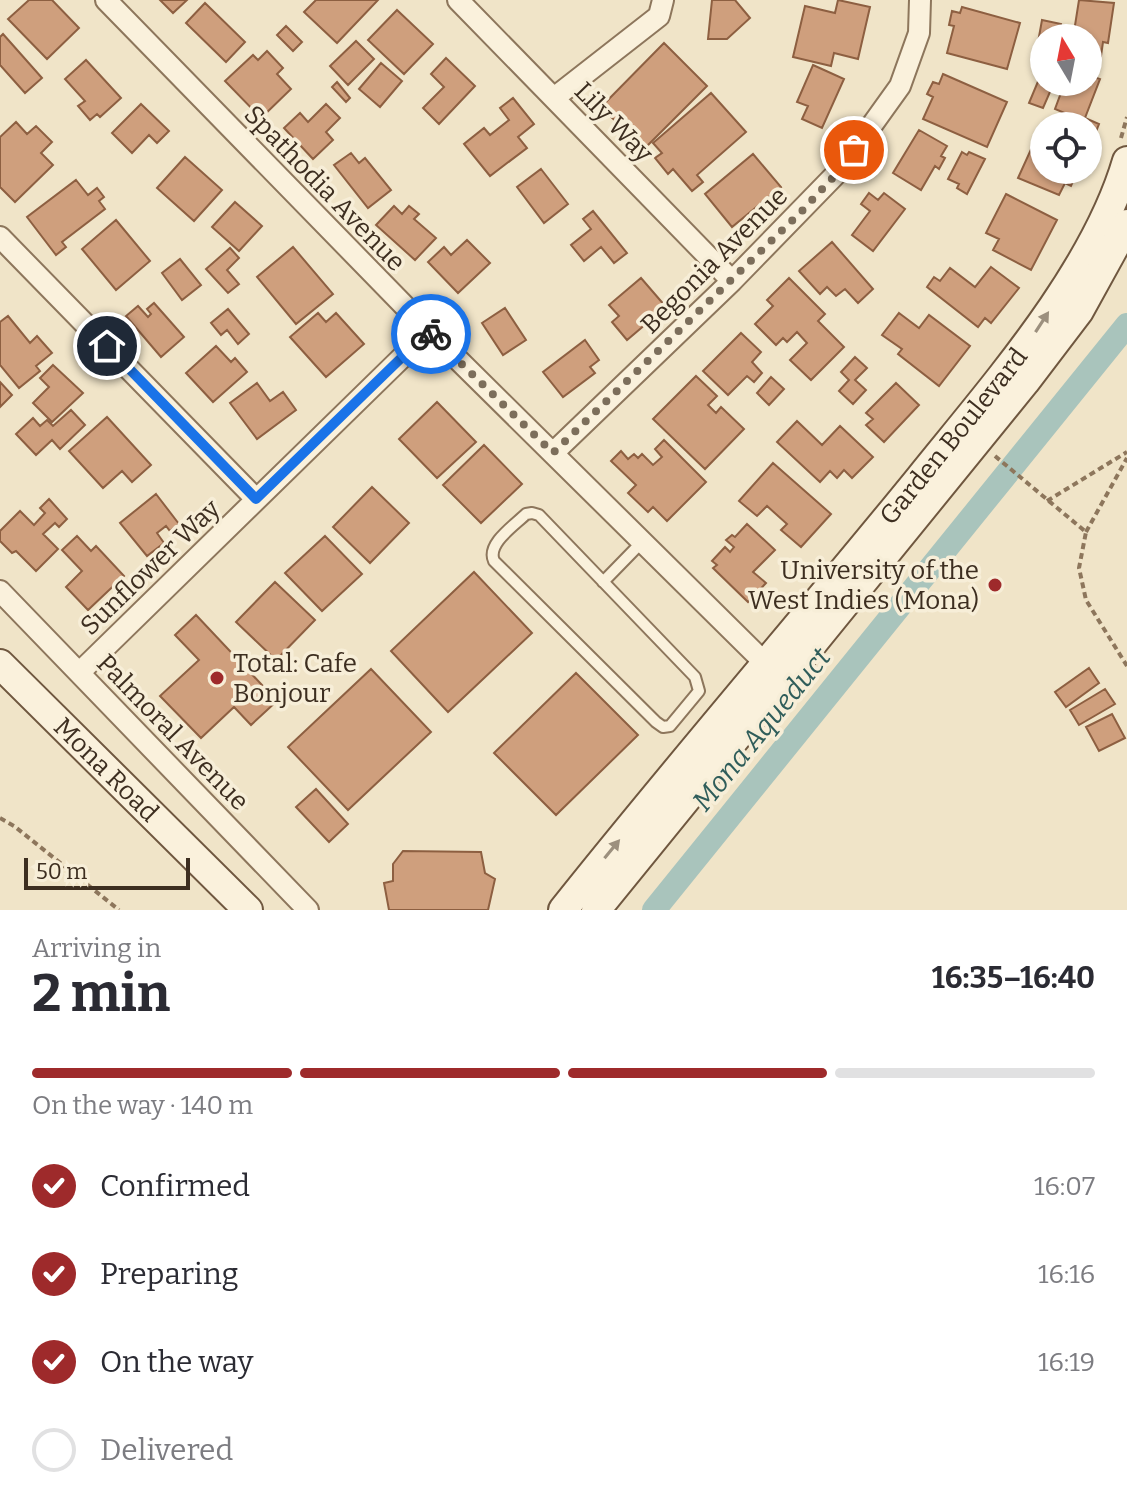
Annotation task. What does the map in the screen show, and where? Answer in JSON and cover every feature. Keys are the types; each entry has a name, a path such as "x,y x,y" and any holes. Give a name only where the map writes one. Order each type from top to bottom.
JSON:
{"street":[{"name":"Spathodia Avenue","path":"106,0 429,331 774,671"},
{"name":"Lily Way","path":"458,0 732,281"},
{"path":"554,98 659,16 663,0"},
{"name":"Begonia Avenue","path":"553,453 732,281 839,171 900,86 919,33 920,0"},
{"name":"Garden Boulevard","path":"596,910 857,555 1037,330 1092,242 1124,151"},
{"name":"Garden Boulevard","path":"563,910 1034,370 1079,311 1127,224"},
{"path":"0,237 256,499"},
{"name":"Sunflower Way","path":"80,672 429,331"},
{"name":"Palmoral Avenue","path":"0,591 308,910"},
{"name":"Mona Road","path":"0,664 248,910"}],"lane":[{"path":"526,514 539,515 603,582 699,684 699,691 670,726 663,727 656,722 494,561 491,555 493,547 526,514"},
{"path":"603,582 641,543"}],"path":[{"path":"1124,151 1127,117"},
{"path":"1047,501 1127,452"},
{"path":"1127,458 1086,532 1079,568 1086,600 1127,666"},
{"path":"999,460 1086,532"},
{"path":"0,818 119,910"}],"building":[{"path":"29,0 52,0 79,28 47,59 8,19"},
{"path":"160,0 187,0 173,13"},
{"path":"316,0 378,0 337,43 304,12"},
{"path":"712,0 735,0 750,18 727,39 708,39"},
{"path":"838,0 870,7 858,59 834,53 831,66 793,57 805,6 835,13"},
{"path":"1079,0 1114,3 1108,43 1103,42 1102,49 1102,24 1075,24"},
{"path":"205,3 245,42 226,62 186,23"},
{"path":"962,7 1020,23 1007,69 947,53 954,26 949,25 952,11 960,13"},
{"path":"397,10 433,44 404,74 368,40"},
{"path":"286,26 302,42 293,51 277,35"},
{"path":"3,34 42,78 25,93 0,65 0,37"},
{"path":"356,41 374,59 348,85 330,66"},
{"path":"664,43 707,86 644,149 601,107"},
{"path":"267,51 283,68 277,74 291,89 261,118 225,81 253,55 258,60"},
{"path":"446,58 475,86 439,124 423,108 444,87 431,74"},
{"path":"86,60 121,98 100,117 97,114 90,120 78,106 85,101 65,79"},
{"path":"381,63 402,81 380,107 359,89"},
{"path":"813,65 844,79 822,128 802,119 808,106 797,102"},
{"path":"943,74 1007,102 987,147 923,119 933,97 927,94 933,82 939,84"},
{"path":"337,82 350,98 346,102 332,87"},
{"path":"711,93 746,132 697,175 703,182 692,191 673,169 668,174 655,158 662,153 653,143"},
{"path":"1032,96 1048,96 1043,108 1029,103"},
{"path":"1060,96 1093,96 1087,112 1055,109"},
{"path":"513,98 534,124 518,137 527,148 490,176 464,144 484,128 490,135 509,120 500,108"},
{"path":"141,104 169,131 157,143 149,135 132,153 112,133"},
{"path":"326,104 340,118 326,132 333,140 313,159 284,128 300,113 308,122"},
{"path":"16,122 27,134 36,126 52,142 41,153 53,165 15,202 0,187 0,137"},
{"path":"919,130 947,146 939,169 935,166 921,190 893,173"},
{"path":"962,152 985,159 967,194 957,188 959,184 948,179"},
{"path":"1030,152 1030,183 1018,178"},
{"path":"351,153 359,163 365,158 391,190 368,208 334,165"},
{"path":"753,154 781,187 732,227 705,194"},
{"path":"185,157 222,190 194,221 157,188"},
{"path":"541,169 568,204 544,223 517,187"},
{"path":"76,180 88,195 97,188 104,197 99,201 105,209 62,242 66,247 56,255 27,217"},
{"path":"1032,184 1064,184 1059,195"},
{"path":"869,193 878,200 884,193 905,209 873,251 852,235 870,211 861,204"},
{"path":"1006,194 1057,220 1031,270 993,250 999,239 986,233"},
{"path":"235,202 262,226 239,251 212,227"},
{"path":"394,206 402,214 409,206 419,214 414,219 436,238 415,260 376,225"},
{"path":"593,211 627,253 614,263 601,247 584,261 571,245 591,229 583,219"},
{"path":"116,220 150,261 116,290 82,249"},
{"path":"467,240 490,263 458,293 428,262 444,247 451,255"},
{"path":"832,242 873,289 858,303 845,289 836,296 827,287 820,294 799,271"},
{"path":"293,247 333,294 296,324 257,277"},
{"path":"230,248 239,258 227,270 239,284 228,293 206,269"},
{"path":"180,259 201,285 182,300 162,273"},
{"path":"991,267 1019,288 991,323 985,318 978,327 927,287 934,277 940,281 950,268 975,287"},
{"path":"641,278 666,307 627,340 612,322 619,316 609,305"},
{"path":"789,278 825,314 818,321 844,347 811,380 790,360 807,343 797,332 787,342 783,338 776,345 755,324 773,306 767,300"},
{"path":"154,303 184,337 161,357 126,316 138,306 148,317 151,314 147,309"},
{"path":"505,308 526,340 503,355 482,323"},
{"path":"228,309 249,334 238,344 227,330 221,335 211,323"},
{"path":"318,313 326,322 336,313 364,344 326,377 290,337"},
{"path":"899,313 919,328 929,315 970,346 939,386 898,354 902,349 882,335"},
{"path":"8,316 30,343 37,336 52,353 36,366 40,371 19,388 0,365 0,322"},
{"path":"741,333 761,352 752,362 762,373 754,382 747,376 728,395 703,371"},
{"path":"585,340 599,360 590,367 595,373 563,397 543,372"},
{"path":"216,346 231,362 235,358 247,372 213,402 186,373"},
{"path":"855,357 867,368 855,380 866,390 853,404 839,391 849,380 841,372"},
{"path":"53,365 83,393 52,422 33,403 49,387 40,378"},
{"path":"696,376 717,396 708,405 716,413 721,407 744,429 705,469 653,419"},
{"path":"771,377 784,389 769,405 757,393"},
{"path":"0,382 12,395 0,407"},
{"path":"257,383 270,401 283,392 296,410 257,439 230,403"},
{"path":"896,383 919,405 884,442 866,425 873,419 866,413"},
{"path":"437,402 476,442 437,478 399,439"},
{"path":"71,410 85,425 60,449 52,440 36,455 16,434 33,418 40,426 47,420 53,426"},
{"path":"107,417 151,465 132,482 122,471 103,488 69,451"},
{"path":"797,421 822,445 840,426 873,457 852,478 844,470 837,478 830,471 820,482 777,442"},
{"path":"664,440 706,482 667,521 653,507 648,512 628,493 636,485 611,461 621,451 628,459 634,454 638,458 642,454 653,465 662,457 655,449"},
{"path":"484,445 522,484 481,523 443,485"},
{"path":"773,463 831,514 801,547 781,530 787,524 767,506 757,516 739,501"},
{"path":"372,487 409,523 370,563 333,527"},
{"path":"156,494 179,524 170,531 166,526 157,533 164,543 147,556 120,523"},
{"path":"49,499 67,519 59,527 55,523 43,534 58,549 36,571 16,551 12,553 0,541 0,531 20,511 34,525 45,513 40,508"},
{"path":"747,524 775,550 753,572 766,583 748,602 713,568 717,565 712,561 725,547 730,552 734,547 726,540 732,535 735,537"},
{"path":"77,536 91,551 96,546 124,576 88,610 66,587 82,571 62,550"},
{"path":"325,536 362,574 322,611 285,573"},
{"path":"474,572 532,633 448,712 391,651"},
{"path":"275,582 315,620 276,660 236,622"},
{"name":"Total: Cafe Bonjour","path":"196,615 277,701 251,725 234,707 201,738 160,696 199,660 175,635"},
{"path":"1089,668 1099,683 1066,707 1055,692"},
{"path":"371,669 431,732 348,810 288,747"},
{"path":"576,673 638,735 556,815 494,753"},
{"path":"1105,689 1115,704 1079,725 1070,710"},
{"path":"1112,714 1125,738 1099,751 1086,727"},
{"path":"316,789 348,824 329,842 296,807"},
{"path":"403,851 481,852 485,873 495,879 488,910 389,910 384,883 393,881 393,864"}],"waterway":[{"name":"Mona Aqueduct","path":"654,910 1127,325"}],"way so far":[{"path":"431,334 553,453 801,212 854,150"}],"place":[{"name":"University of the West Indies (Mona)","path":"995,585"},
{"name":"Total: Cafe Bonjour","path":"217,678"}],"route":[{"path":"107,346 256,499 429,331 431,334"}]}
